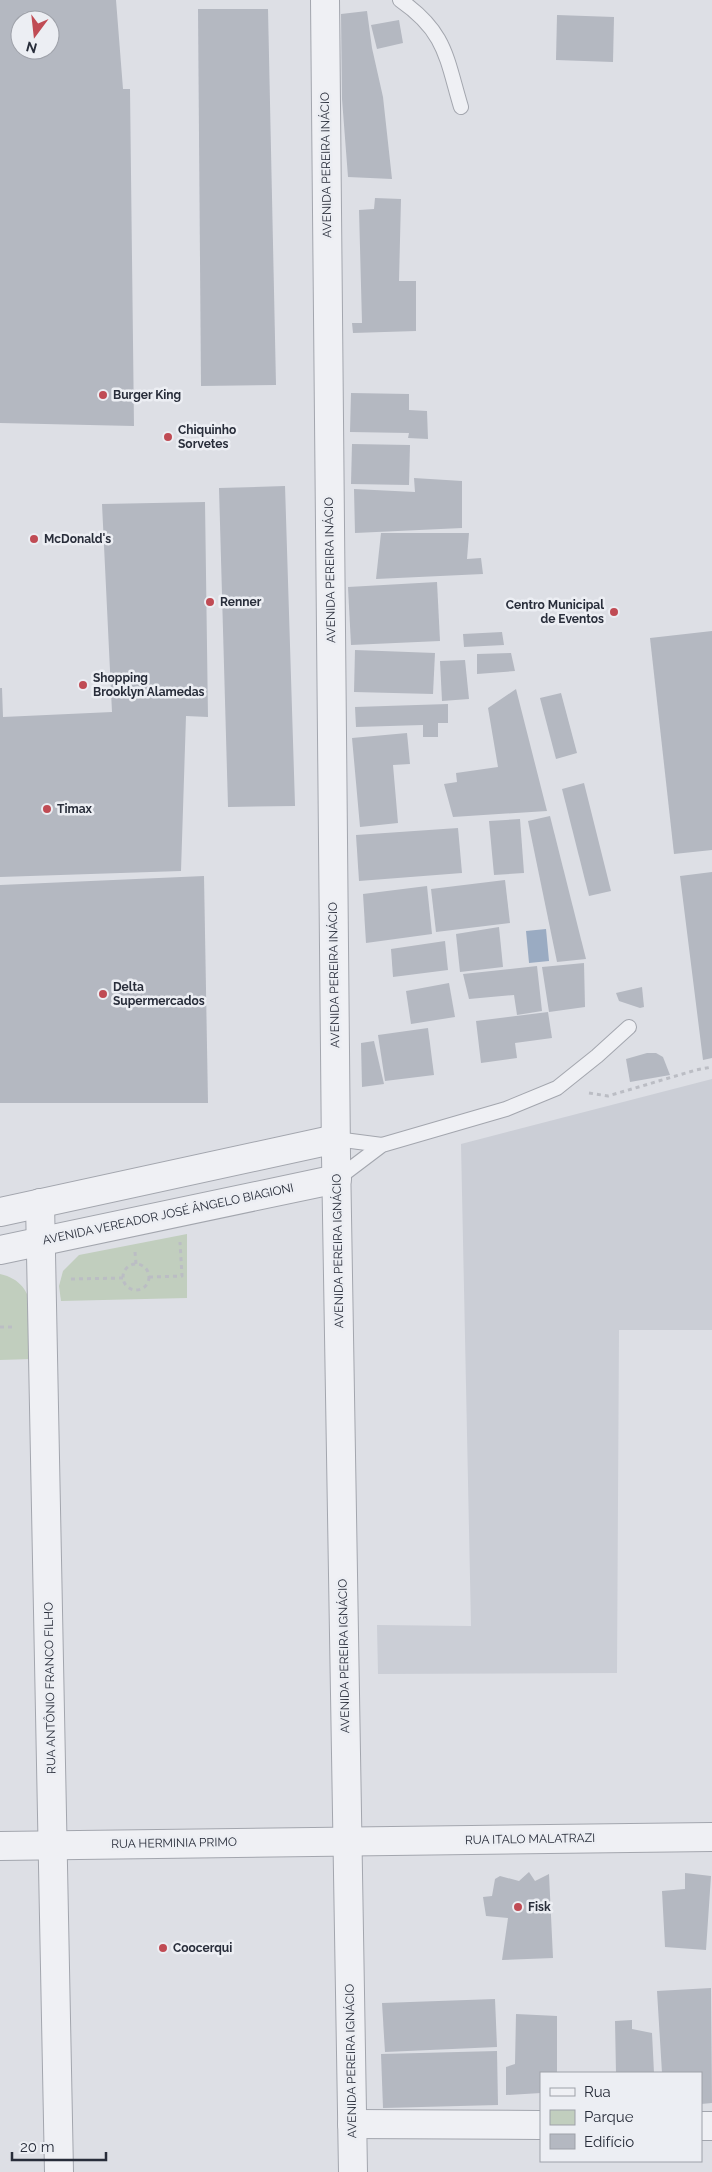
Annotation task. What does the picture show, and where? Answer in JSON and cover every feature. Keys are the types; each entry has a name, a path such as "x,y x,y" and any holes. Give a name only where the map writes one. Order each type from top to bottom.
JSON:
{"street":[{"name":"AVENIDA PEREIRA INÁCIO","path":"325,0 336,1139"},
{"name":"AVENIDA PEREIRA IGNÁCIO","path":"336,1139 353,2172"},
{"path":"0,1212 336,1139"},
{"name":"AVENIDA VEREADOR JOSÉ ÂNGELO BIAGIONI","path":"0,1250 337,1179"},
{"name":"RUA ANTÔNIO FRANCO FILHO","path":"40,1203 59,2172"},
{"name":"RUA ITALO MALATRAZI","path":"347,1841 712,1837"},
{"name":"RUA HERMINIA PRIMO","path":"0,1846 347,1841"},
{"path":"352,2124 540,2125"}],"lane":[{"path":"400,0 421,16 435,32 444,48 461,107"},
{"path":"336,1139 382,1144 506,1109 557,1088 630,1027"},
{"path":"337,1179 382,1144"}],"path":[{"path":"557,1088 608,1096 712,1067"},
{"path":"136,1264 143,1267 149,1277 146,1286 134,1291 126,1286 123,1278 128,1267 136,1264"},
{"path":"149,1277 182,1276"},
{"path":"42,1280 123,1278"}],"shaded area":[{"path":"712,1079 712,1330 619,1330 617,1673 378,1674 377,1625 471,1626 461,1144"}],"green space":[{"path":"187,1234 187,1298 61,1301 59,1286 63,1271 79,1255"},
{"path":"0,1274 13,1279 28,1296 33,1320 32,1359 0,1360"}],"water":[{"path":"546,929 549,961 529,963 526,931"}],"building":[{"path":"0,0 116,0 123,89 130,89 134,426 0,423"},
{"path":"198,9 268,9 276,385 201,386"},
{"path":"367,11 372,48 383,97 392,179 348,177 342,99 341,14"},
{"path":"557,15 614,17 613,62 556,60"},
{"path":"399,20 403,43 377,49 371,25"},
{"path":"375,198 401,199 399,281 416,281 416,331 353,333 352,323 362,323 359,210 374,209"},
{"path":"351,393 409,394 409,410 427,411 428,439 408,438 409,433 350,432"},
{"path":"352,444 410,445 409,485 351,484"},
{"path":"414,478 462,481 462,528 355,533 354,489 415,492"},
{"path":"285,486 295,806 228,807 219,488"},
{"path":"205,502 208,717 186,716 181,871 0,877 0,688 2,688 3,717 112,712 102,504"},
{"path":"381,533 469,533 467,559 481,558 483,574 376,579"},
{"path":"437,582 440,641 351,645 348,587"},
{"path":"712,631 712,850 674,854 650,638"},
{"path":"502,632 504,645 464,647 463,634"},
{"path":"355,650 435,653 433,694 354,692"},
{"path":"511,653 515,671 477,674 477,654"},
{"path":"465,660 469,699 442,701 440,661"},
{"path":"516,689 547,811 453,817 444,784 457,782 456,773 498,767 488,708"},
{"path":"561,693 577,753 556,759 540,698"},
{"path":"448,704 448,723 438,723 438,737 423,737 423,725 356,727 355,707"},
{"path":"407,733 410,764 393,765 398,823 360,827 352,738"},
{"path":"584,783 611,891 589,896 562,789"},
{"path":"550,816 586,959 557,962 528,821"},
{"path":"520,819 524,873 494,875 489,821"},
{"path":"458,828 462,873 359,881 356,835"},
{"path":"712,872 712,1058 703,1060 680,876"},
{"name":"Delta Supermercados","path":"204,876 208,1103 0,1103 0,885"},
{"path":"505,880 510,923 436,932 431,889"},
{"path":"427,886 432,934 366,943 363,894"},
{"path":"499,927 503,967 460,972 456,934"},
{"path":"445,941 448,970 393,977 391,949"},
{"path":"584,963 585,1007 549,1012 542,967"},
{"path":"537,966 542,1011 517,1015 514,995 469,999 463,974"},
{"path":"449,983 455,1017 411,1024 406,991"},
{"path":"642,987 644,1007 640,1008 619,1001 616,993"},
{"path":"548,1012 552,1038 515,1043 517,1058 481,1063 476,1021"},
{"path":"428,1028 434,1075 385,1081 378,1035"},
{"path":"374,1041 384,1084 362,1087 361,1043"},
{"path":"647,1053 656,1053 663,1057 670,1075 630,1082 626,1059"},
{"name":"Fisk","path":"529,1872 535,1881 549,1874 553,1958 502,1960 508,1918 486,1916 483,1897 492,1896 495,1879 500,1876 519,1881"},
{"path":"685,1873 711,1876 706,1950 665,1947 662,1891 685,1889"},
{"path":"711,1988 712,2103 702,2104 702,2072 662,2072 657,1991"},
{"path":"495,1999 497,2047 385,2052 382,2003"},
{"path":"516,2014 557,2016 557,2072 540,2072 540,2093 506,2095 506,2067 515,2064"},
{"path":"632,2020 632,2029 652,2033 654,2072 616,2072 615,2021"},
{"path":"497,2051 498,2105 383,2108 381,2054"}],"place":[{"name":"Burger King","path":"103,395"},
{"name":"Chiquinho Sorvetes","path":"168,437"},
{"name":"McDonald's","path":"34,539"},
{"name":"Renner","path":"210,602"},
{"name":"Centro Municipal de Eventos","path":"614,612"},
{"name":"Shopping Brooklyn Alamedas","path":"83,685"},
{"name":"Timax","path":"47,809"},
{"name":"Delta Supermercados","path":"103,994"},
{"name":"Fisk","path":"518,1907"},
{"name":"Coocerqui","path":"163,1948"}]}
